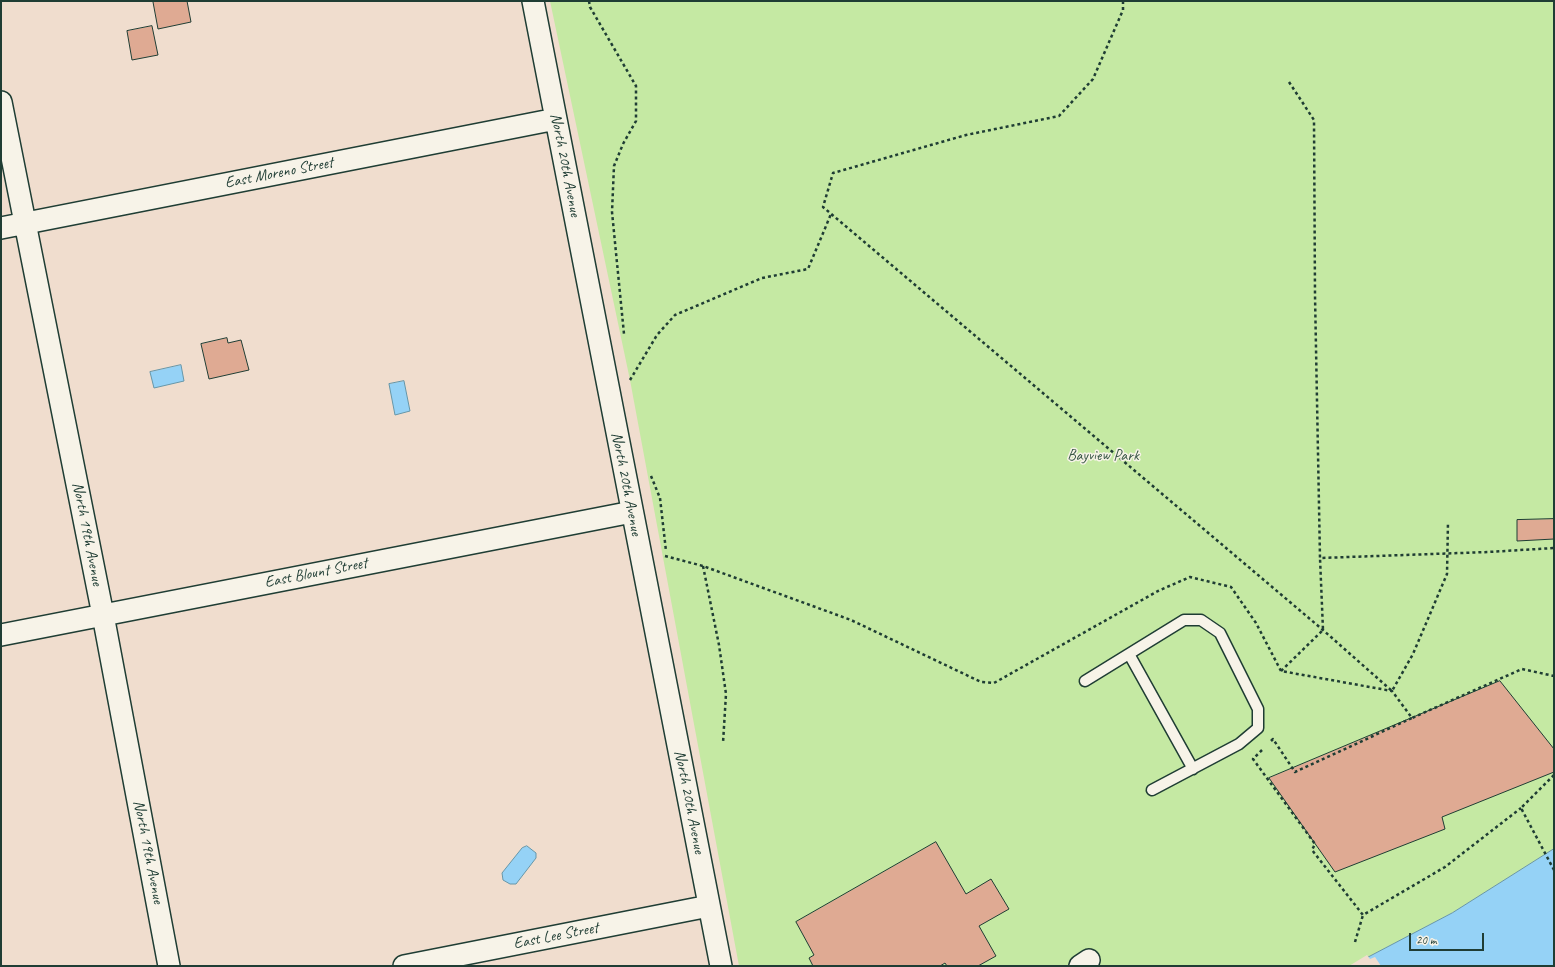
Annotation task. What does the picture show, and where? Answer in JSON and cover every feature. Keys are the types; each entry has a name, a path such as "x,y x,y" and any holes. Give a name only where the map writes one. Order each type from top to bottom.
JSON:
{"street":[{"name":"North 20th Avenue","path":"533,1 721,966"},
{"name":"North 19th Avenue","path":"1,102 104,615 170,966"},
{"name":"East Moreno Street","path":"1,228 556,119"},
{"name":"East Blount Street","path":"1,635 632,512"},
{"name":"East Lee Street","path":"404,966 709,906"}],"lane":[{"path":"1085,681 1184,620 1201,620 1220,633 1258,709 1258,728 1239,744 1152,790"},
{"path":"1129,654 1193,769"}],"path":[{"path":"589,1 590,7 636,86 636,121 623,144 614,166 612,212 624,340"},
{"path":"1123,1 1123,10 1092,79 1059,116 966,135 833,173 823,207 1323,630 1392,691 1412,718"},
{"path":"1281,671 1323,630 1320,558 1315,303 1314,120 1288,82"},
{"path":"630,380 657,335 675,315 762,278 808,269 831,214"},
{"path":"629,374 632,387"},
{"path":"648,470 660,498 666,556"},
{"path":"1392,691 1413,654 1447,574 1448,522"},
{"path":"1320,558 1554,548"},
{"path":"642,562 666,556 703,566 851,620 980,682 994,683 1158,591 1190,578 1231,587 1256,623 1281,671"},
{"path":"703,566 719,645 726,694 723,743"},
{"path":"1268,744 1273,740 1295,772 1522,669 1554,676"},
{"path":"1281,671 1392,691"},
{"path":"1263,749 1253,759 1316,844 1312,850 1363,915"},
{"path":"1355,942 1363,915 1445,867 1521,808 1554,775"},
{"path":"1521,808 1554,870"}],"green space":[{"name":"Bayview Park","path":"550,1 1554,1 1554,849 1452,913 1351,966 739,966 630,380"}],"water":[{"path":"181,365 184,381 154,388 150,372"},
{"path":"404,381 410,411 395,415 389,384"},
{"path":"527,846 536,853 536,858 516,884 510,884 503,880 502,873 522,848"},
{"path":"1554,849 1554,966 1351,966 1452,913"}],"pier":[{"path":"1367,955 1370,959 1375,957 1381,966 1349,966"}],"building":[{"path":"187,1 191,22 158,29 153,2"},
{"path":"152,26 158,55 132,60 127,31"},
{"path":"227,338 228,343 241,340 249,370 209,379 201,344"},
{"path":"1554,519 1554,539 1517,541 1517,520"},
{"path":"1500,681 1554,749 1554,772 1442,817 1445,829 1335,872 1269,778"},
{"path":"936,842 966,894 991,879 1009,909 979,926 996,956 978,966 947,966 945,963 940,966 813,966 809,958 814,955 796,922"}]}
